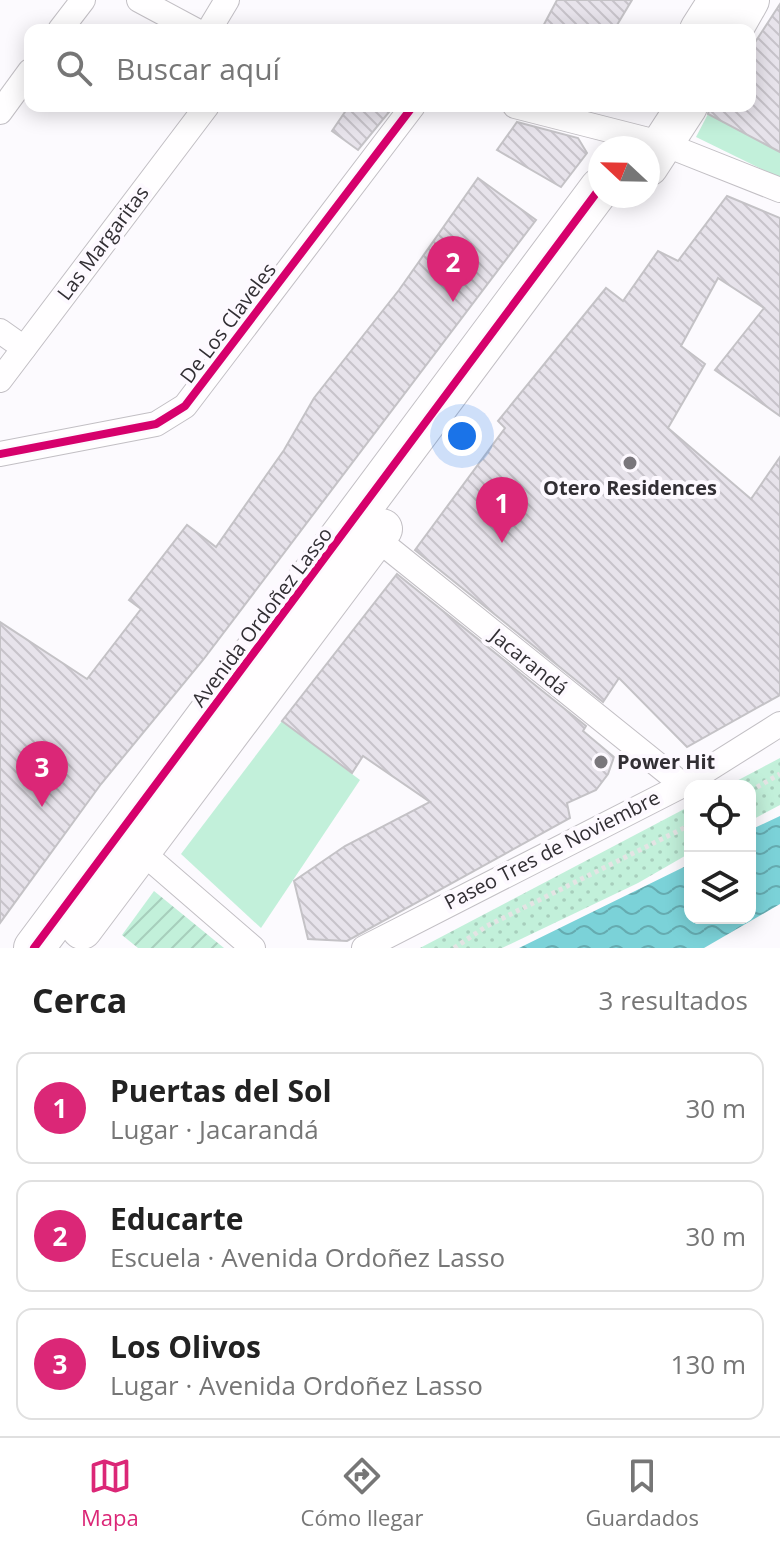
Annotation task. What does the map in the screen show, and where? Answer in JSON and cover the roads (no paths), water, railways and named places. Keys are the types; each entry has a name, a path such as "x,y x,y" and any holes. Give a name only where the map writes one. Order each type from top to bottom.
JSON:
{"main road":[{"path":"704,24 719,0"},
{"path":"735,24 749,0"},
{"path":"651,136 680,112"},
{"name":"Avenida Ordoñez Lasso","path":"34,948 588,204"},
{"path":"67,948 376,538 617,208"}],"street":[{"path":"65,24 83,0"},
{"path":"139,0 184,24"},
{"path":"213,24 227,0"},
{"path":"0,112 24,79"},
{"name":"Las Margaritas","path":"0,380 202,112"},
{"name":"De Los Claveles","path":"0,454 156,424 185,406 408,112"},
{"path":"538,112 631,136"},
{"path":"660,145 780,190"},
{"path":"0,331 24,348"},
{"name":"Jacarandá","path":"376,538 683,785"},
{"name":"Paseo Tres de Noviembre","path":"364,948 683,785 780,724"},
{"path":"142,852 253,948"}],"water":[{"path":"780,816 780,904 756,918 756,852 756,827"},
{"path":"684,867 684,924 745,924 704,948 519,948"}],"place":[{"name":"Educarte","path":"453,302"},
{"name":"Otero Residences","path":"630,463"},
{"name":"Puertas del Sol","path":"502,543"},
{"name":"Power Hit","path":"601,762"},
{"name":"Los Olivos","path":"42,807"}]}
